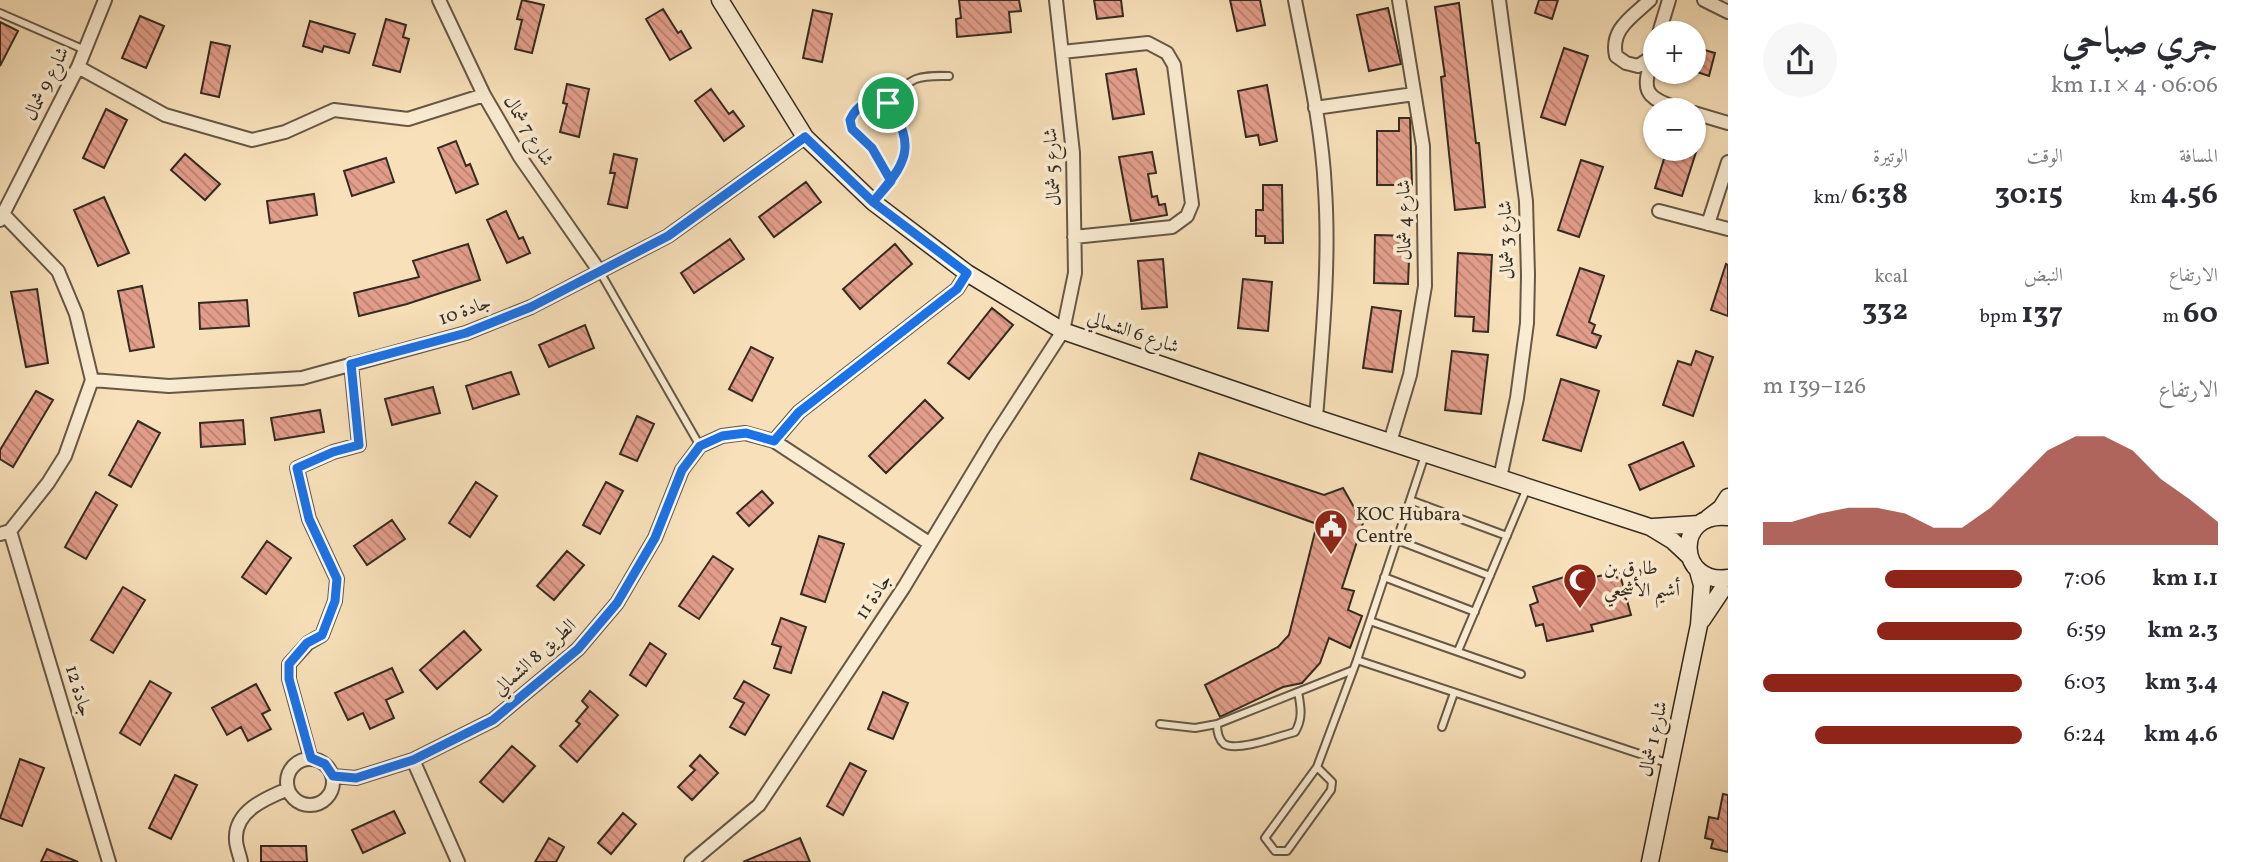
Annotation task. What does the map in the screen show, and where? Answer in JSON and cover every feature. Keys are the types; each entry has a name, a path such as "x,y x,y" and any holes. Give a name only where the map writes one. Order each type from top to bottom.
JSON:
{"street":[{"name":"شارع 9 شمال","path":"2,218 78,67 104,0"},
{"name":"شارع 7 شمال","path":"439,0 484,95 520,157 600,272"},
{"name":"شارع 6 الشمالي","path":"720,0 805,137 873,202 967,273 1063,331 1316,418 1650,527 1673,541 1689,556"},
{"name":"شارع 5 شمال","path":"1056,0 1073,153 1075,273 1063,331"},
{"path":"1296,0 1315,108 1325,190 1325,296 1316,418"},
{"name":"شارع 4 شمال","path":"1390,442 1410,376 1424,286 1423,146 1399,0"},
{"name":"شارع 3 شمال","path":"1499,0 1526,201 1528,275 1527,323 1517,398 1500,478"},
{"path":"1643,61 1638,66 1626,63 1616,56 1613,43 1617,31 1650,0"},
{"path":"1663,21 1669,0"},
{"path":"1704,0 1728,12"},
{"path":"1062,52 1148,43 1167,53 1174,65 1192,204 1187,216 1172,227 1074,237"},
{"path":"78,67 165,115 252,140 285,132 334,110 408,119 484,95"},
{"path":"1315,108 1414,94"},
{"path":"1706,117 1728,123"},
{"name":"جادة 10","path":"93,380 169,386 302,378 466,333 531,307 668,236 805,137"},
{"path":"1708,224 1728,162"},
{"path":"1659,211 1728,229"},
{"path":"2,218 58,271 76,314 93,380 65,456 48,483 5,533"},
{"path":"774,441 799,412 957,289 967,273"},
{"name":"جادة 11","path":"691,862 760,805 904,587 1063,331"},
{"path":"311,758 289,679 289,664 307,643 322,635 335,601 337,579 309,519 297,468 333,452 359,445 351,364"},
{"path":"700,446 722,436 746,433 774,441 929,543"},
{"name":"الطريق 8 الشمالي","path":"333,776 356,778 413,760 493,720 578,649 617,603 655,538 682,470 700,446"},
{"path":"1728,497 1721,508 1692,533 1688,544 1689,556 1698,571 1708,577 1728,579"},
{"name":"شارع 6 الشمالي","path":"1650,527 1728,517"},
{"name":"جادة 12","path":"5,533 109,862"},
{"name":"شارع 1 شمال","path":"1650,862 1699,625 1702,585 1698,571"},
{"name":"شارع 1 شمال","path":"1699,625 1728,579"},
{"path":"311,758 325,764 333,776 333,788 327,798 316,804 304,805 294,799 288,789 287,778 292,767 300,761 311,758"},
{"path":"413,760 458,862"},
{"path":"241,862 236,838 242,819 259,801 288,789"}],"lane":[{"path":"0,13 85,50"},
{"path":"888,103 903,86 916,78 925,75 949,76"},
{"path":"873,202 891,181 904,160 906,144 888,103 875,101 862,105 852,114 850,123 853,132 872,148 891,181"},
{"path":"600,272 700,446"},
{"path":"1317,767 1332,782 1331,790 1287,851 1275,851 1265,838 1317,767 1357,660 1426,453"},
{"path":"1458,651 1527,487"},
{"path":"1410,500 1507,536"},
{"path":"1397,540 1490,576"},
{"path":"1384,577 1475,612"},
{"path":"1370,621 1521,674"},
{"path":"1357,660 1670,764"},
{"path":"1160,724 1195,728 1217,724 1353,670"},
{"path":"1217,724 1217,734 1224,744 1237,747 1295,733 1300,723 1301,710 1298,692"},
{"path":"1442,727 1454,693"}],"building":[{"path":"522,0 544,5 532,53 515,49 522,20 517,19"},
{"path":"959,0 1019,0 1021,11 1009,12 1011,32 957,37 956,19 961,18"},
{"path":"1094,0 1121,0 1123,16 1097,19"},
{"path":"1230,0 1260,0 1265,25 1237,31"},
{"path":"1539,0 1558,0 1552,19 1535,13"},
{"path":"1459,3 1476,143 1479,143 1485,207 1455,210 1441,77 1445,76 1435,7"},
{"path":"1388,8 1401,64 1369,71 1357,15"},
{"path":"663,9 691,48 670,60 646,19"},
{"path":"813,10 832,14 822,62 803,58"},
{"path":"140,16 164,26 146,68 122,58"},
{"path":"386,19 406,25 403,37 409,39 400,72 373,65"},
{"path":"310,21 355,34 349,53 324,46 322,52 303,46"},
{"path":"0,22 18,31 0,66"},
{"path":"211,42 230,46 219,97 201,93"},
{"path":"1564,48 1588,56 1565,125 1541,117"},
{"path":"1706,50 1715,53 1709,76 1706,75"},
{"path":"1136,69 1144,114 1113,119 1106,74"},
{"path":"567,84 589,89 579,137 560,132 567,104 563,103"},
{"path":"1267,85 1277,141 1260,145 1258,135 1246,137 1238,91"},
{"path":"711,89 729,114 733,111 744,126 724,141 695,101"},
{"path":"106,109 127,120 104,168 83,158"},
{"path":"1399,118 1410,118 1412,185 1377,185 1377,131 1399,131"},
{"path":"456,141 466,166 470,164 478,184 456,193 438,148"},
{"path":"1152,152 1156,173 1148,174 1152,197 1157,196 1159,205 1165,204 1167,215 1131,221 1119,157"},
{"path":"185,154 220,184 205,200 171,170"},
{"path":"614,154 637,159 627,208 608,204 615,173 610,173"},
{"path":"386,158 394,182 352,196 344,171"},
{"path":"1581,160 1603,167 1579,237 1558,230"},
{"path":"1663,161 1693,161 1682,196 1655,188"},
{"path":"806,182 821,202 774,237 759,217"},
{"path":"1263,185 1282,185 1283,243 1265,243 1265,236 1256,236 1256,210 1263,210"},
{"path":"314,194 317,215 270,223 267,201"},
{"path":"104,197 129,253 98,266 74,210"},
{"path":"506,211 519,239 523,237 530,253 507,263 487,220"},
{"path":"1375,235 1410,236 1408,284 1374,283"},
{"path":"730,239 744,259 694,293 681,273"},
{"path":"468,244 480,280 407,304 359,316 354,293 419,277 413,261"},
{"path":"895,244 912,264 860,309 843,289"},
{"path":"1458,253 1492,255 1488,332 1473,331 1474,317 1455,316"},
{"path":"1163,259 1167,307 1142,309 1138,261"},
{"path":"1726,264 1728,265 1728,316 1711,310"},
{"path":"1580,268 1604,276 1589,322 1595,325 1592,333 1601,336 1596,348 1557,335"},
{"path":"1243,279 1272,282 1268,331 1238,328"},
{"path":"142,286 154,347 130,351 118,291"},
{"path":"37,289 48,363 26,367 11,292"},
{"path":"247,300 249,326 200,329 199,303"},
{"path":"1372,307 1401,311 1392,372 1363,368"},
{"path":"992,308 1013,325 969,379 948,363"},
{"path":"585,325 594,348 549,367 539,345"},
{"path":"751,347 773,358 752,401 729,389"},
{"path":"1452,351 1488,355 1481,414 1445,410"},
{"path":"1696,351 1713,357 1693,416 1663,405 1678,361 1691,365"},
{"path":"511,372 519,394 473,409 466,386"},
{"path":"1561,379 1599,391 1581,451 1543,440"},
{"path":"433,387 440,413 392,425 385,399"},
{"path":"36,391 53,400 13,467 0,459 0,450"},
{"path":"925,400 943,418 886,473 869,456"},
{"path":"320,410 324,432 275,440 271,418"},
{"path":"637,416 654,424 637,461 620,454"},
{"path":"243,420 245,444 201,447 200,423"},
{"path":"138,421 160,433 131,487 109,475"},
{"path":"1683,442 1694,466 1640,490 1629,465"},
{"name":"KOC Hubara Centre","path":"1199,453 1324,495 1343,488 1363,523 1342,588 1354,591 1348,610 1362,616 1350,648 1329,638 1320,663 1302,683 1283,687 1220,717 1205,685 1278,647 1289,635 1317,524 1191,479"},
{"path":"476,482 497,496 470,537 449,523"},
{"path":"606,482 623,491 600,534 583,525"},
{"path":"762,491 773,503 749,526 737,513"},
{"path":"96,492 117,505 86,559 65,547"},
{"path":"392,520 405,539 367,565 354,546"},
{"path":"819,536 844,544 825,602 801,594"},
{"path":"267,541 291,558 266,594 242,577"},
{"path":"567,551 584,565 554,600 537,586"},
{"path":"713,556 733,569 699,619 679,606"},
{"name":"طارق بن أشيم الأشجعي","path":"1619,571 1631,615 1591,625 1593,631 1547,641 1543,624 1536,626 1530,605 1538,602 1533,587 1577,573 1580,581"},
{"path":"123,587 145,600 113,653 91,640"},
{"path":"781,618 806,627 791,673 774,668 781,647 772,644"},
{"path":"464,631 481,650 437,689 420,670"},
{"path":"650,643 666,654 646,686 630,675"},
{"path":"392,668 403,692 386,700 394,718 370,729 363,713 348,720 335,693"},
{"path":"150,681 171,693 140,745 120,733"},
{"path":"744,681 769,695 745,735 730,727 744,703 734,698"},
{"path":"256,684 270,710 262,714 271,729 248,741 241,727 227,735 212,708"},
{"path":"590,691 618,715 577,762 560,746 580,724 576,721 588,707 582,701"},
{"path":"883,692 908,703 893,739 868,729"},
{"path":"512,746 535,766 503,802 480,782"},
{"path":"700,755 718,773 692,800 678,787 695,770 690,766"},
{"path":"20,759 44,768 22,826 0,818"},
{"path":"850,763 866,771 843,815 827,806"},
{"path":"175,775 197,785 171,839 149,828"},
{"path":"1723,794 1728,795 1728,852 1711,848 1713,840 1705,838 1709,817 1718,819"},
{"path":"394,811 405,833 363,853 352,830"},
{"path":"623,813 636,824 611,854 598,843"},
{"path":"549,838 564,847 556,862 535,862"},
{"path":"800,838 810,862 743,862"},
{"path":"261,846 306,846 307,862 261,862"},
{"path":"47,849 78,862 41,862"}],"place":[{"name":"KOC Hubara Centre","path":"1331,556"},
{"name":"طارق بن أشيم الأشجعي","path":"1580,610"}],"route":[{"path":"888,103 868,102 852,114 850,120 852,129 872,148 891,181 873,202 967,273 957,289 799,412 774,441 746,433 722,436 700,446 682,470 655,538 617,603 578,649 493,720 413,760 356,778 333,776 325,764 311,758 289,679 289,664 307,643 322,635 335,601 337,579 309,519 297,468 333,452 359,445 351,364 466,333 531,307 668,236 805,137 873,202 891,181 900,168 906,152 906,144 895,114 888,103"}]}
